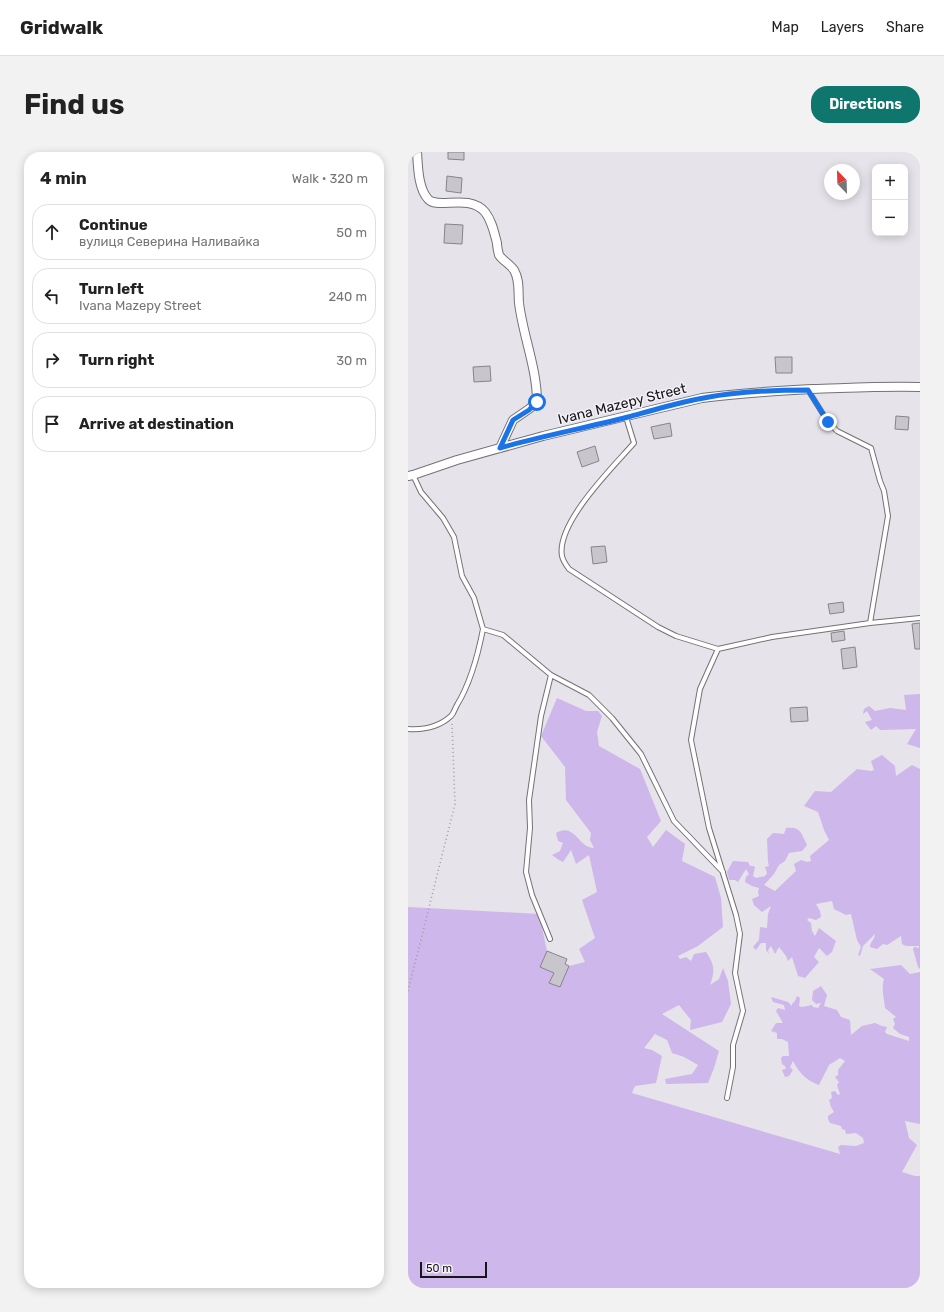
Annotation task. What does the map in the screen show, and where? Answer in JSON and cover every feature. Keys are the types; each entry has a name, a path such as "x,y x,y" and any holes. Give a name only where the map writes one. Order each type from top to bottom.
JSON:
{"street":[{"path":"417,152 421,184 428,200 435,202 464,202 478,206 486,213 494,227 499,254 514,271 519,286 522,322 537,387 537,402 529,410 513,420 500,448"},
{"name":"Ivana Mazepy Street","path":"411,476 457,460 543,436 681,403 722,395 882,386 920,387"}],"lane":[{"path":"808,390 828,422 837,431 871,448 884,491 888,516 870,623"},
{"path":"626,417 634,443 587,496 567,528 561,555 569,569 575,574 658,627 676,636 718,649 772,637 870,623 920,618"},
{"path":"408,729 417,730 434,727 451,715 463,695 477,658 483,629 474,598 462,576 454,537 443,518 421,492 411,476"},
{"path":"483,629 503,635 551,675 589,695 612,718 640,754 674,821 723,872"},
{"path":"718,649 700,689 691,740 709,828 736,915 740,934 735,973 743,1011 733,1045 733,1067 728,1098"},
{"path":"550,939 532,895 526,872 530,828 529,800 541,716 551,675"}],"path":[{"path":"408,991 455,804 451,715"}],"shaded area":[{"path":"920,694 920,748 907,744 916,729 880,730 876,726 871,730 865,722 872,720 867,711 863,714 864,709 869,706 875,711 890,708 906,710 904,695"},
{"path":"557,698 586,711 598,711 602,716 597,732 599,746 640,769 661,821 647,837 653,847 666,830 685,844 682,861 715,877 721,898 723,927 698,946 678,956 680,959 686,957 691,961 694,954 706,952 713,964 713,976 710,985 719,979 723,968 728,981 731,1004 722,1022 690,1030 691,1020 679,1005 662,1014 719,1051 708,1083 666,1084 665,1079 692,1074 698,1065 684,1057 672,1053 667,1040 655,1034 644,1048 652,1050 662,1056 656,1083 635,1086 632,1093 840,1154 838,1147 841,1145 856,1146 864,1143 863,1138 856,1133 846,1134 845,1130 842,1129 841,1126 830,1123 828,1119 828,1116 834,1112 829,1100 832,1098 831,1092 835,1091 838,1095 840,1094 837,1085 839,1082 835,1077 838,1075 838,1070 845,1061 840,1058 829,1065 819,1085 804,1076 793,1061 790,1067 793,1070 789,1076 785,1077 782,1070 786,1069 782,1064 781,1058 783,1056 789,1056 788,1042 782,1039 777,1039 777,1033 771,1031 776,1023 783,1023 776,1011 778,1008 785,1010 784,1005 773,1002 771,997 788,1002 792,1006 797,996 800,998 799,1006 802,1007 812,1005 813,1007 818,1008 821,1003 816,1004 812,1000 813,991 821,986 827,995 824,1006 837,1010 841,1017 850,1020 851,1035 862,1026 875,1023 887,1027 885,1032 887,1034 909,1041 909,1037 900,1034 893,1028 895,1024 893,1019 896,1017 885,1008 883,989 884,979 870,969 901,965 910,974 920,972 920,1124 905,1121 909,1138 917,1145 902,1172 920,1176 920,1288 408,1288 408,907 539,914 547,951 540,967 554,973 550,983 559,987 569,966 585,962 579,949 595,938 582,900 597,892 589,855 576,864 571,850 563,862 552,855 560,851 563,843 558,841 556,833 562,830 572,833 584,844 594,848 590,840 591,833 566,800 565,767 541,736"},
{"path":"882,755 895,766 896,776 912,765 920,769 920,969 918,967 913,949 914,947 919,948 919,946 906,946 902,944 901,936 887,945 883,944 877,949 870,947 875,934 863,946 860,956 858,955 861,947 857,940 851,914 846,915 834,909 832,901 816,904 820,911 821,917 816,920 809,918 807,920 811,923 812,931 815,936 819,928 836,941 832,952 827,956 819,948 814,957 819,962 805,978 798,976 792,957 788,961 779,947 775,954 771,946 768,950 769,954 766,950 766,943 761,943 756,950 753,947 759,940 760,927 767,928 768,914 771,906 762,912 754,905 752,899 759,896 759,888 745,882 746,877 749,874 746,869 738,882 735,880 729,880 727,872 733,861 748,862 750,866 755,867 753,876 756,878 765,876 767,873 765,867 769,866 767,839 773,833 784,834 786,828 798,829 807,845 802,851 789,853 785,861 779,865 774,874 764,885 775,891 796,871 794,864 801,860 807,862 811,861 810,856 829,840 818,812 804,806 815,791 831,792 857,769 874,770 871,761"}],"building":[{"path":"448,152 464,152 464,160 448,159"},
{"path":"447,176 462,178 461,193 446,191"},
{"path":"445,224 463,225 462,244 444,243"},
{"path":"775,357 792,357 792,373 776,373"},
{"path":"490,366 491,381 474,382 473,367"},
{"path":"896,416 909,417 908,430 895,429"},
{"path":"670,423 672,436 654,439 651,427"},
{"path":"595,446 599,461 582,467 577,452"},
{"path":"605,546 607,562 593,564 591,547"},
{"path":"843,602 844,612 830,614 828,604"},
{"path":"920,623 920,649 915,649 912,624"},
{"path":"844,631 845,640 832,642 831,633"},
{"path":"855,647 857,667 843,669 841,649"},
{"path":"807,707 808,721 791,722 790,708"},
{"path":"547,951 567,959 565,964 569,966 560,987 549,983 554,973 540,967"}],"route":[{"path":"537,402 529,410 513,420 500,448 543,436 702,398 728,394 782,390 808,390 828,422"}]}
